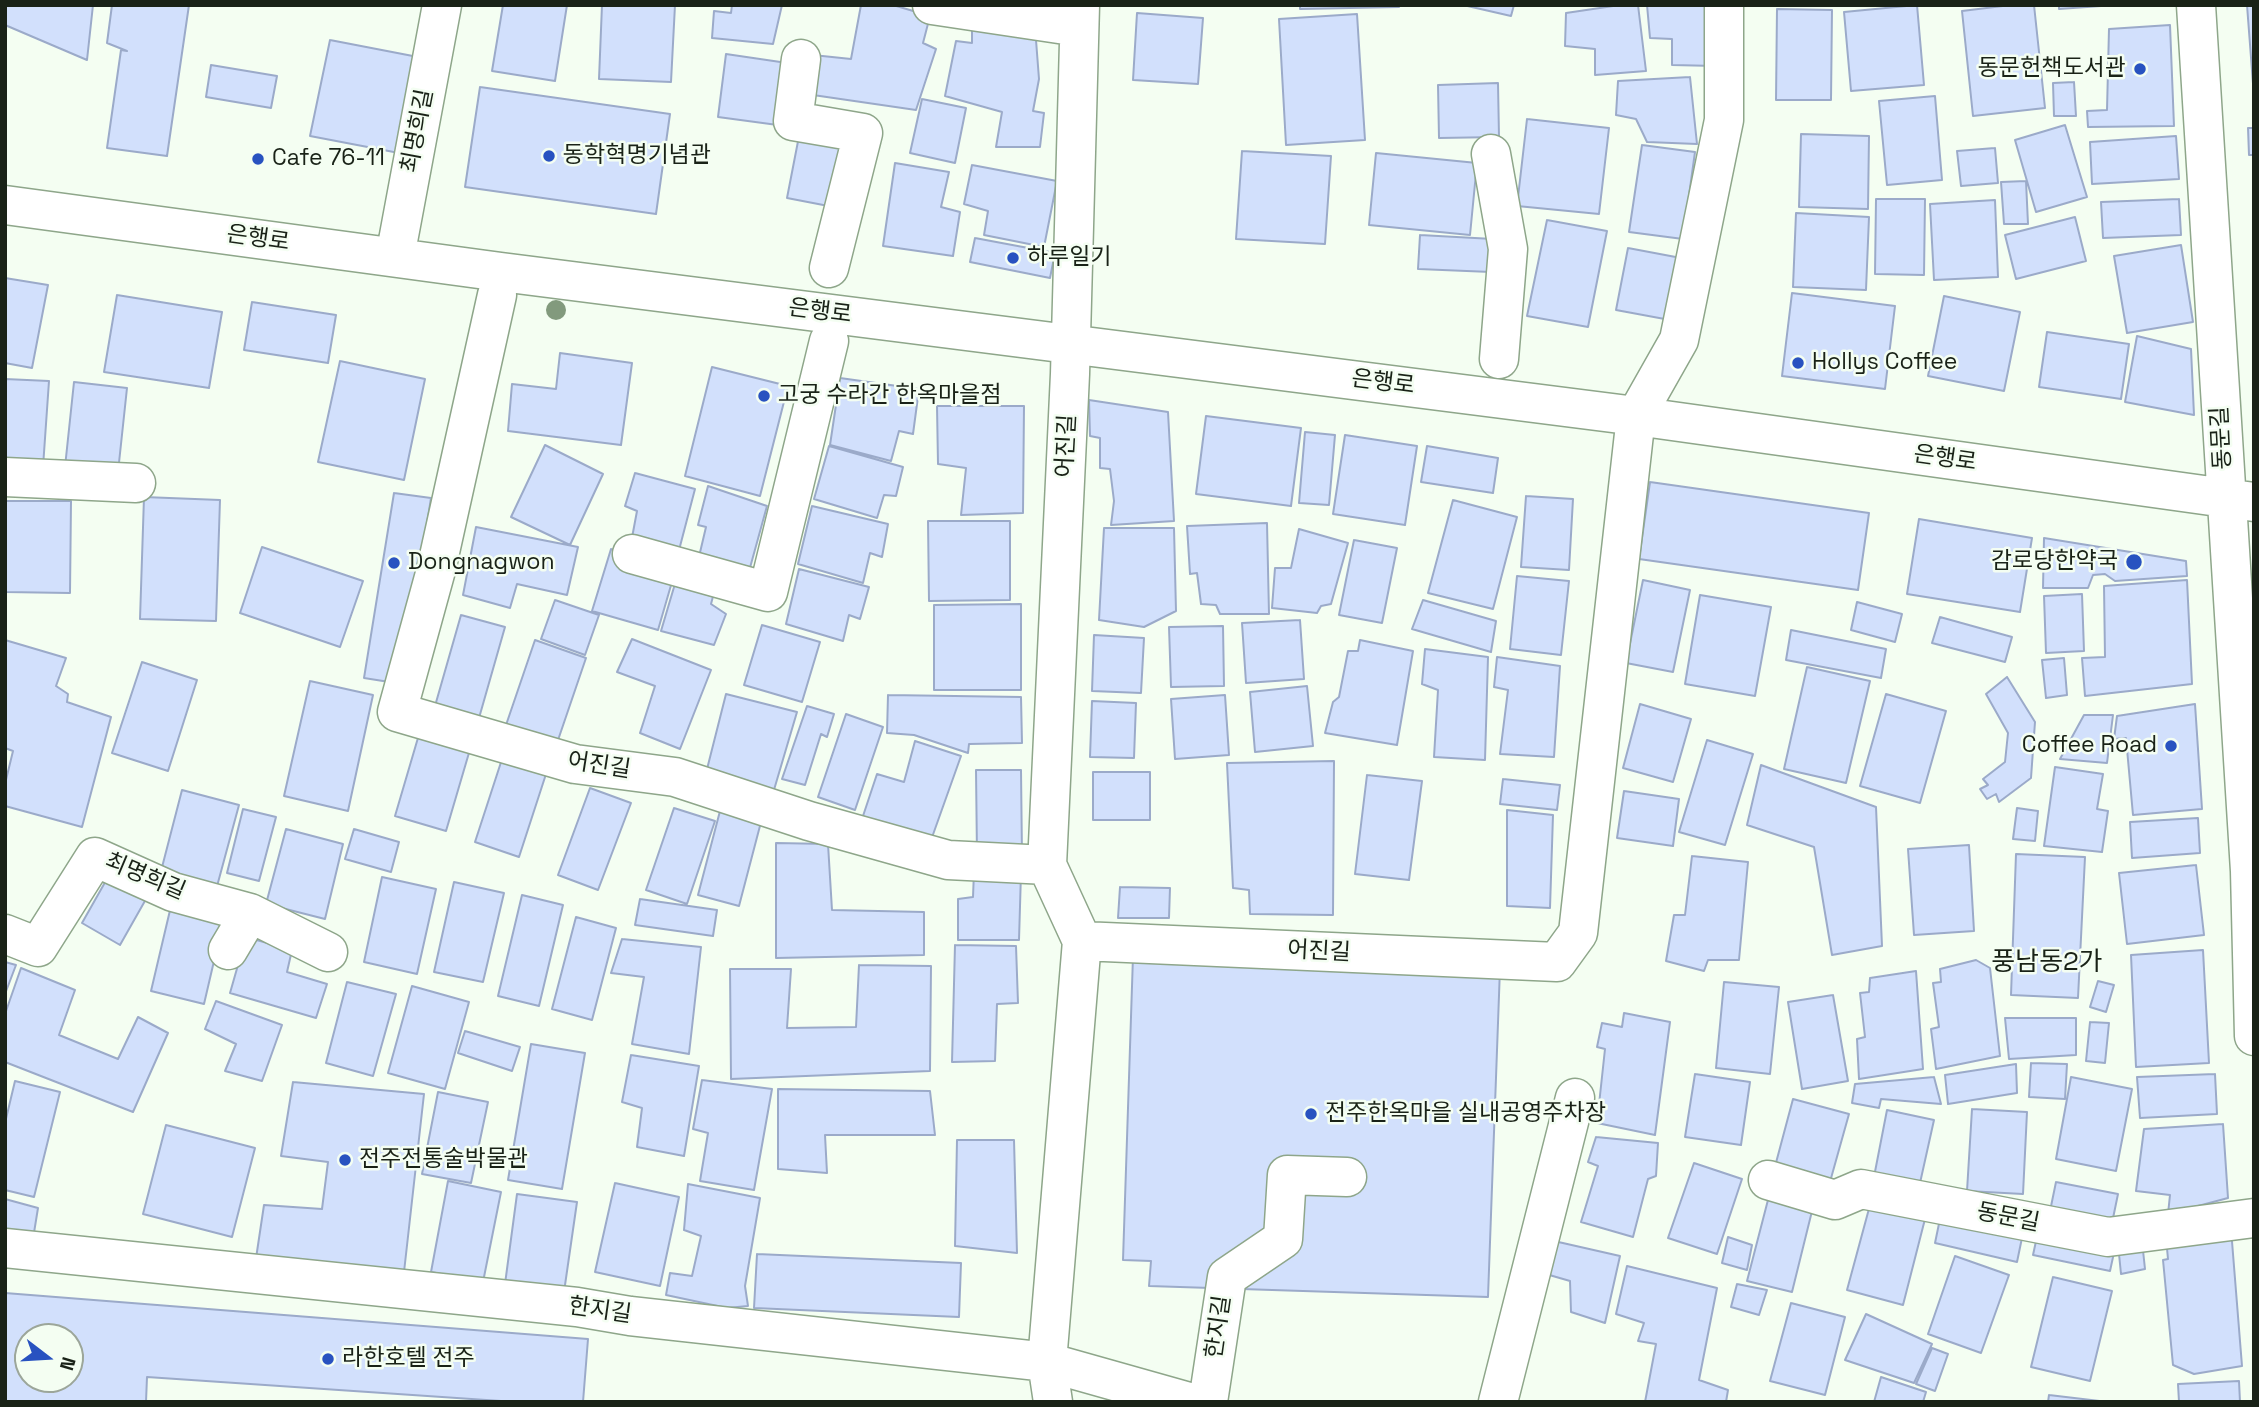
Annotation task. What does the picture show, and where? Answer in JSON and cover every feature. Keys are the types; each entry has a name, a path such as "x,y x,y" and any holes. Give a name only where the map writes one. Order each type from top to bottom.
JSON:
{"street":[{"name":"최명희길","path":"395,257 442,5"},
{"name":"어진길","path":"932,5 1079,16 1071,343 1047,864 1082,941 1047,1362 1054,1402"},
{"path":"1636,415 1679,340 1724,120 1724,5"},
{"name":"동문길","path":"2196,5 2239,500 2252,872 2254,1036"},
{"name":"은행로","path":"801,59 793,121 863,133 829,268"},
{"path":"1491,154 1508,249 1499,359"},
{"name":"은행로","path":"5,205 1636,415 2239,500"},
{"name":"어진길","path":"497,295 436,570 397,712 575,764 675,777 809,821 948,860 1047,864"},
{"name":"은행로","path":"632,554 768,592 829,341"},
{"name":"어진길","path":"1082,941 1557,962 1578,933 1636,415"},
{"path":"5,477 135,483"},
{"name":"최명희길","path":"5,934 38,947 95,857 173,892 250,913 328,952"},
{"path":"228,950 250,913"},
{"path":"1498,1402 1575,1098"},
{"name":"한지길","path":"1208,1402 1227,1277 1283,1239 1287,1175 1347,1177"},
{"name":"동문길","path":"1768,1180 1835,1200 1861,1188 2108,1237 2254,1218"},
{"name":"한지길","path":"5,1248 577,1307 1047,1362 1189,1402"}],"building":[{"path":"5,5 93,5 87,60 5,25"},
{"path":"112,5 189,5 167,156 107,148 121,50 127,51 107,43"},
{"path":"503,5 567,5 555,81 492,71"},
{"path":"602,5 675,5 671,82 599,79"},
{"path":"732,5 782,5 773,44 712,38 714,11 731,13"},
{"path":"861,5 893,5 930,16 923,43 936,49 916,110 813,95 813,55 851,59"},
{"path":"1300,5 1399,5 1399,7 1300,9"},
{"path":"1463,5 1514,5 1511,16"},
{"path":"1638,5 1646,71 1595,75 1595,49 1565,46 1566,13"},
{"path":"1647,5 1709,5 1716,66 1672,65 1672,39 1650,38"},
{"path":"1917,5 1924,85 1851,91 1844,12"},
{"path":"2034,5 2045,108 1973,116 1962,11"},
{"path":"2059,5 2115,5 2059,9"},
{"path":"2247,5 2254,5 2254,97"},
{"path":"1777,9 1832,10 1831,100 1776,100"},
{"path":"1137,13 1203,18 1198,84 1133,80"},
{"path":"1357,14 1365,140 1286,145 1279,19"},
{"path":"972,25 1036,40 1039,79 1033,111 1044,113 1040,147 996,147 1002,112 945,96 956,41 972,43"},
{"name":"동문헌책도서관","path":"2170,25 2174,126 2088,127 2087,111 2107,110 2109,29"},
{"path":"330,40 418,57 399,153 310,136"},
{"path":"726,54 794,64 785,126 718,117"},
{"path":"211,65 277,76 271,108 206,97"},
{"path":"1690,77 1697,144 1647,142 1636,119 1616,115 1618,81"},
{"path":"2074,82 2076,116 2054,116 2053,83"},
{"path":"1498,83 1499,137 1439,138 1438,85"},
{"path":"480,87 670,114 656,214 465,187"},
{"path":"1935,96 1942,180 1887,185 1879,101"},
{"path":"922,99 966,108 955,163 910,153"},
{"path":"1527,119 1609,128 1599,214 1517,206"},
{"path":"2065,125 2087,197 2036,212 2015,140"},
{"path":"2248,128 2254,128 2254,155 2249,155"},
{"path":"800,131 857,143 844,209 787,198"},
{"path":"1801,134 1869,136 1868,209 1799,207"},
{"path":"2176,136 2179,179 2092,184 2090,142"},
{"path":"1642,145 1695,152 1683,239 1629,232"},
{"path":"1995,148 1998,183 1961,186 1957,151"},
{"path":"1242,151 1331,156 1325,244 1236,239"},
{"path":"1376,153 1477,163 1470,235 1369,225"},
{"path":"895,163 949,172 941,207 960,212 953,256 883,246"},
{"path":"972,165 1057,181 1044,247 984,235 988,211 964,204"},
{"path":"2026,181 2028,224 2004,224 2001,182"},
{"path":"1876,199 1925,199 1924,275 1875,274"},
{"path":"2179,199 2181,235 2103,238 2101,202"},
{"path":"1995,200 1998,277 1934,280 1930,204"},
{"path":"1796,213 1869,217 1866,290 1793,287"},
{"path":"2075,217 2086,261 2016,279 2005,235"},
{"path":"1547,220 1607,231 1588,327 1527,316"},
{"path":"1420,235 1493,239 1491,272 1418,269"},
{"name":"하루일기","path":"975,238 1055,253 1050,278 970,262"},
{"path":"2181,245 2193,322 2127,333 2114,256"},
{"path":"1628,248 1681,258 1670,320 1616,310"},
{"path":"5,278 48,285 32,368 5,363"},
{"path":"1792,293 1895,306 1885,389 1782,376"},
{"path":"117,295 222,312 209,388 104,372"},
{"path":"1944,296 2020,312 2004,391 1928,376"},
{"path":"252,302 336,315 328,363 244,350"},
{"path":"2047,332 2129,344 2121,399 2039,387"},
{"path":"2137,336 2191,349 2194,415 2125,402"},
{"path":"560,353 632,363 621,445 508,431 512,384 556,389"},
{"path":"340,361 425,379 404,480 318,462"},
{"path":"712,367 788,386 760,496 685,476"},
{"path":"840,378 919,389 913,434 899,431 891,461 830,445"},
{"path":"5,379 49,381 43,467 5,465"},
{"path":"74,382 127,388 118,472 65,467"},
{"path":"1089,400 1168,412 1174,521 1111,525 1114,501 1110,469 1100,468 1100,438 1090,436"},
{"path":"937,406 1024,406 1023,513 961,515 966,468 938,464"},
{"path":"1206,416 1301,428 1291,506 1196,494"},
{"path":"1305,432 1335,435 1329,505 1299,503"},
{"path":"1345,435 1417,446 1405,525 1333,514"},
{"path":"545,445 603,474 570,545 511,517"},
{"path":"829,446 903,467 896,496 884,495 877,518 814,499"},
{"path":"1427,446 1498,458 1493,493 1421,482"},
{"path":"635,473 695,489 678,554 631,543 637,511 625,506"},
{"path":"1650,482 1869,513 1858,590 1639,559"},
{"path":"708,486 767,506 748,575 698,561 706,527 698,525"},
{"path":"394,493 431,498 402,684 364,678"},
{"path":"1526,496 1573,499 1569,570 1521,567"},
{"path":"144,497 220,500 216,621 140,619"},
{"path":"1453,500 1517,517 1493,609 1428,593"},
{"path":"5,501 71,501 70,593 5,592"},
{"path":"812,506 888,524 882,557 870,553 863,583 798,564"},
{"path":"1919,519 2032,538 2020,612 1907,594"},
{"path":"928,521 1010,521 1010,600 929,601"},
{"path":"1267,523 1269,614 1220,614 1216,605 1201,604 1197,573 1190,574 1187,526"},
{"path":"476,527 578,547 567,595 517,584 510,608 463,595"},
{"path":"1104,528 1174,528 1176,611 1144,627 1099,620"},
{"path":"1299,529 1348,543 1331,604 1321,606 1317,613 1272,608 1275,568 1291,568"},
{"path":"2044,538 2186,561 2187,576 2115,581 2105,574 2093,575 2088,588 2043,588"},
{"path":"1354,540 1397,548 1382,623 1339,615"},
{"path":"262,547 363,581 340,647 240,613"},
{"path":"611,549 676,568 658,630 592,611"},
{"path":"799,569 869,587 860,619 849,615 843,641 786,624"},
{"path":"1517,576 1569,581 1561,655 1510,649"},
{"path":"677,577 715,589 711,604 726,614 714,645 661,631"},
{"path":"1643,580 1690,590 1673,672 1626,663"},
{"path":"2187,580 2192,684 2085,696 2082,658 2105,657 2104,586"},
{"path":"2082,594 2084,651 2046,653 2044,596"},
{"path":"1700,595 1771,607 1755,696 1685,684"},
{"path":"555,600 599,615 585,655 541,639"},
{"path":"1423,600 1496,621 1491,652 1412,629"},
{"path":"1857,602 1902,614 1895,642 1851,630"},
{"path":"1021,604 1021,690 934,690 934,605"},
{"path":"461,615 505,627 479,718 435,706"},
{"path":"1940,617 2012,637 2005,662 1932,643"},
{"path":"1300,620 1304,679 1246,683 1242,623"},
{"path":"762,625 820,642 802,702 744,685"},
{"path":"1223,626 1224,686 1171,687 1169,627"},
{"path":"1791,630 1886,649 1881,678 1786,660"},
{"path":"1094,635 1144,638 1141,693 1092,691"},
{"path":"632,639 711,670 680,749 640,733 655,686 617,672"},
{"path":"5,640 66,658 56,686 68,694 67,702 111,717 82,827 5,806 5,784 13,751 5,748"},
{"path":"535,640 586,658 556,746 505,728"},
{"path":"1360,640 1413,651 1397,745 1325,733 1333,702 1339,697 1348,651 1358,651"},
{"path":"1425,649 1488,657 1485,760 1434,757 1438,690 1422,684"},
{"path":"1497,657 1560,666 1554,757 1500,754 1508,690 1494,687"},
{"path":"2064,658 2067,695 2046,698 2042,660"},
{"path":"142,662 197,680 168,771 112,753"},
{"path":"1807,667 1870,681 1846,783 1784,769"},
{"path":"2007,677 2035,722 2031,778 1999,802 1996,794 1987,799 1980,789 1988,785 1983,779 2005,762 2008,733 1986,694"},
{"path":"310,681 373,695 348,811 284,796"},
{"path":"1307,686 1313,746 1255,752 1250,692"},
{"path":"726,694 797,712 771,800 704,781"},
{"path":"1886,694 1946,711 1920,803 1860,786"},
{"path":"888,695 1021,697 1022,743 969,744 968,753 914,735 887,733"},
{"path":"1225,695 1229,755 1175,759 1171,699"},
{"path":"1092,701 1136,703 1134,758 1090,757"},
{"path":"1640,704 1691,719 1673,782 1623,768"},
{"path":"2195,704 2202,809 2133,815 2126,738 2114,739 2117,716"},
{"path":"807,706 834,714 827,737 821,734 805,785 782,779"},
{"path":"846,714 883,727 855,810 818,797"},
{"path":"2084,715 2113,715 2107,763 2060,759"},
{"path":"420,731 471,746 446,831 395,816"},
{"path":"1707,740 1753,754 1725,845 1679,832"},
{"path":"915,741 961,756 930,843 862,819 877,774 904,782"},
{"path":"503,756 547,771 519,857 475,842"},
{"path":"1334,761 1333,915 1250,914 1249,890 1233,888 1227,763"},
{"path":"1761,765 1876,807 1882,946 1832,955 1814,847 1747,825"},
{"path":"2055,767 2103,774 2097,809 2108,811 2102,852 2044,846"},
{"path":"976,770 1021,770 1022,856 977,856"},
{"path":"1093,772 1150,772 1150,820 1093,820"},
{"path":"1367,775 1422,781 1409,880 1355,874"},
{"path":"1503,779 1560,785 1557,810 1500,804"},
{"path":"590,788 631,803 598,890 558,875"},
{"path":"182,790 239,805 216,890 160,875"},
{"path":"1624,791 1679,799 1673,846 1617,838"},
{"path":"674,808 715,821 687,904 646,890"},
{"path":"2017,808 2038,811 2035,841 2013,839"},
{"path":"243,809 276,817 259,881 227,873"},
{"path":"1507,810 1553,815 1550,908 1507,906"},
{"path":"720,811 761,822 739,906 698,895"},
{"path":"2198,818 2200,853 2132,858 2130,822"},
{"path":"286,829 343,844 325,919 266,904"},
{"path":"354,829 399,842 391,872 345,859"},
{"path":"776,843 828,844 832,910 924,912 924,955 776,958"},
{"path":"1969,845 1974,931 1914,935 1908,849"},
{"path":"2016,854 2085,857 2078,998 2011,995"},
{"path":"1692,856 1748,862 1739,960 1708,960 1704,971 1666,961 1674,915 1685,915"},
{"path":"2196,865 2204,935 2127,944 2119,873"},
{"path":"112,870 150,892 120,945 82,923"},
{"path":"974,871 1021,873 1019,940 958,940 958,899 973,897"},
{"path":"382,877 436,889 417,974 364,962"},
{"path":"454,882 504,893 483,982 434,972"},
{"path":"1120,887 1170,888 1169,918 1118,918"},
{"path":"522,895 563,905 539,1006 498,996"},
{"path":"640,899 717,910 713,936 635,925"},
{"path":"171,906 224,918 204,1004 151,991"},
{"path":"576,917 616,928 592,1020 552,1009"},
{"path":"246,937 292,950 287,972 327,984 316,1018 230,993"},
{"path":"622,939 701,947 689,1054 632,1044 644,977 611,973"},
{"path":"955,945 1016,946 1018,1003 997,1004 995,1061 952,1062"},
{"path":"2203,950 2209,1063 2136,1067 2131,955"},
{"name":"전주한옥마을 실내공영주차장","path":"1133,956 1500,968 1488,1297 1149,1286 1151,1261 1123,1260"},
{"path":"1976,960 1990,968 2000,1056 1936,1069 1931,1029 1939,1027 1933,983 1941,982 1940,969"},
{"path":"5,962 16,965 5,994"},
{"path":"859,965 931,966 930,1071 731,1079 730,969 791,969 787,1028 856,1027"},
{"path":"21,968 75,990 59,1035 118,1059 138,1017 168,1033 133,1112 5,1062 5,1014"},
{"path":"1916,971 1923,1069 1859,1079 1857,1039 1865,1037 1860,993 1869,992 1870,978"},
{"path":"2098,981 2114,985 2106,1012 2090,1007"},
{"path":"347,982 396,994 373,1076 326,1063"},
{"path":"1724,982 1779,987 1770,1074 1716,1068"},
{"path":"412,986 469,1002 445,1089 388,1073"},
{"path":"1833,995 1848,1081 1802,1089 1788,1002"},
{"path":"216,1001 282,1025 262,1081 225,1071 236,1044 205,1029"},
{"path":"1624,1013 1670,1022 1655,1135 1597,1123 1605,1049 1597,1047 1602,1023 1622,1027"},
{"path":"2005,1018 2076,1018 2076,1055 2009,1059"},
{"path":"2090,1022 2109,1023 2105,1063 2086,1061"},
{"path":"465,1031 520,1047 512,1071 458,1053"},
{"path":"531,1044 585,1053 562,1189 508,1180"},
{"path":"631,1055 699,1066 684,1156 637,1147 642,1108 622,1102"},
{"path":"2031,1063 2067,1064 2065,1099 2029,1097"},
{"path":"2016,1064 2017,1093 1948,1104 1945,1075"},
{"path":"1695,1074 1750,1082 1741,1145 1685,1137"},
{"path":"2215,1074 2217,1114 2140,1118 2137,1077"},
{"path":"1934,1077 1941,1104 1881,1099 1879,1108 1852,1103 1855,1084"},
{"path":"2071,1077 2132,1089 2116,1171 2056,1159"},
{"path":"702,1080 772,1089 754,1190 700,1181 708,1133 693,1129"},
{"path":"15,1081 60,1092 34,1197 5,1190 5,1123"},
{"path":"293,1082 424,1094 403,1281 255,1265 264,1205 322,1209 328,1162 281,1156"},
{"path":"778,1089 930,1091 935,1135 825,1135 827,1173 778,1169"},
{"path":"438,1092 488,1102 471,1183 422,1174"},
{"path":"1793,1099 1849,1114 1828,1189 1773,1174"},
{"path":"1972,1109 2027,1112 2023,1194 1967,1191"},
{"path":"1887,1110 1934,1120 1918,1192 1873,1182"},
{"path":"2223,1124 2228,1198 2168,1214 2170,1195 2136,1191 2144,1129"},
{"path":"166,1125 255,1148 232,1237 143,1214"},
{"path":"1596,1137 1658,1143 1656,1176 1648,1179 1633,1237 1581,1222 1598,1166 1588,1162"},
{"path":"957,1140 1014,1140 1017,1253 955,1246"},
{"path":"1694,1163 1742,1179 1717,1254 1668,1238"},
{"path":"448,1181 501,1192 483,1282 431,1272"},
{"path":"2056,1182 2118,1194 2111,1228 2049,1216"},
{"path":"615,1183 679,1197 660,1286 595,1272"},
{"path":"688,1184 760,1198 745,1286 748,1306 727,1308 666,1295 670,1273 692,1276 701,1236 684,1230"},
{"path":"517,1194 577,1202 564,1292 505,1284"},
{"path":"1769,1196 1813,1207 1792,1292 1747,1281"},
{"path":"5,1199 38,1208 32,1245 5,1241"},
{"path":"1870,1205 1925,1219 1903,1305 1847,1290"},
{"path":"1941,1214 2023,1233 2017,1262 1935,1243"},
{"path":"2231,1229 2242,1366 2194,1374 2173,1365 2163,1260 2168,1259 2166,1238"},
{"path":"2038,1232 2115,1248 2110,1271 2033,1255"},
{"path":"1728,1237 1752,1245 1747,1270 1722,1263"},
{"path":"1554,1241 1620,1256 1605,1323 1571,1312 1570,1281 1539,1272"},
{"path":"2142,1241 2145,1269 2121,1274 2118,1244"},
{"path":"757,1254 961,1263 959,1317 754,1308"},
{"path":"1955,1256 2009,1275 1981,1353 1928,1334"},
{"path":"1627,1266 1717,1288 1699,1380 1728,1390 1726,1402 1645,1402 1656,1344 1638,1341 1644,1323 1616,1314"},
{"path":"2053,1277 2112,1291 2090,1381 2031,1367"},
{"path":"1737,1284 1767,1290 1759,1315 1731,1307"},
{"name":"라한호텔 전주","path":"5,1293 588,1339 583,1402 5,1402"},
{"path":"1791,1303 1845,1317 1825,1395 1770,1381"},
{"path":"1866,1314 1932,1344 1914,1383 1845,1360"},
{"path":"1932,1348 1948,1354 1935,1391 1916,1384"},
{"path":"147,1377 501,1401 146,1402"},
{"path":"1881,1377 1926,1392 1923,1402 1874,1402"},
{"path":"2239,1381 2240,1402 2179,1402 2178,1384"},
{"path":"2049,1395 2108,1402 2048,1402"}],"place":[{"name":"동문헌책도서관","path":"2140,69"},
{"name":"동학혁명기념관","path":"549,156"},
{"name":"Cafe 76-11","path":"258,159"},
{"name":"하루일기","path":"1013,258"},
{"name":"Hollys Coffee","path":"1798,363"},
{"name":"고궁 수라간 한옥마을점","path":"764,396"},
{"name":"감로당한약국","path":"2134,562"},
{"name":"Dongnagwon","path":"394,563"},
{"name":"Coffee Road","path":"2171,746"},
{"name":"전주한옥마을 실내공영주차장","path":"1311,1114"},
{"name":"전주전통술박물관","path":"345,1160"},
{"name":"라한호텔 전주","path":"328,1359"}],"district":[{"name":"풍남동2가","path":"2047,963"}]}
